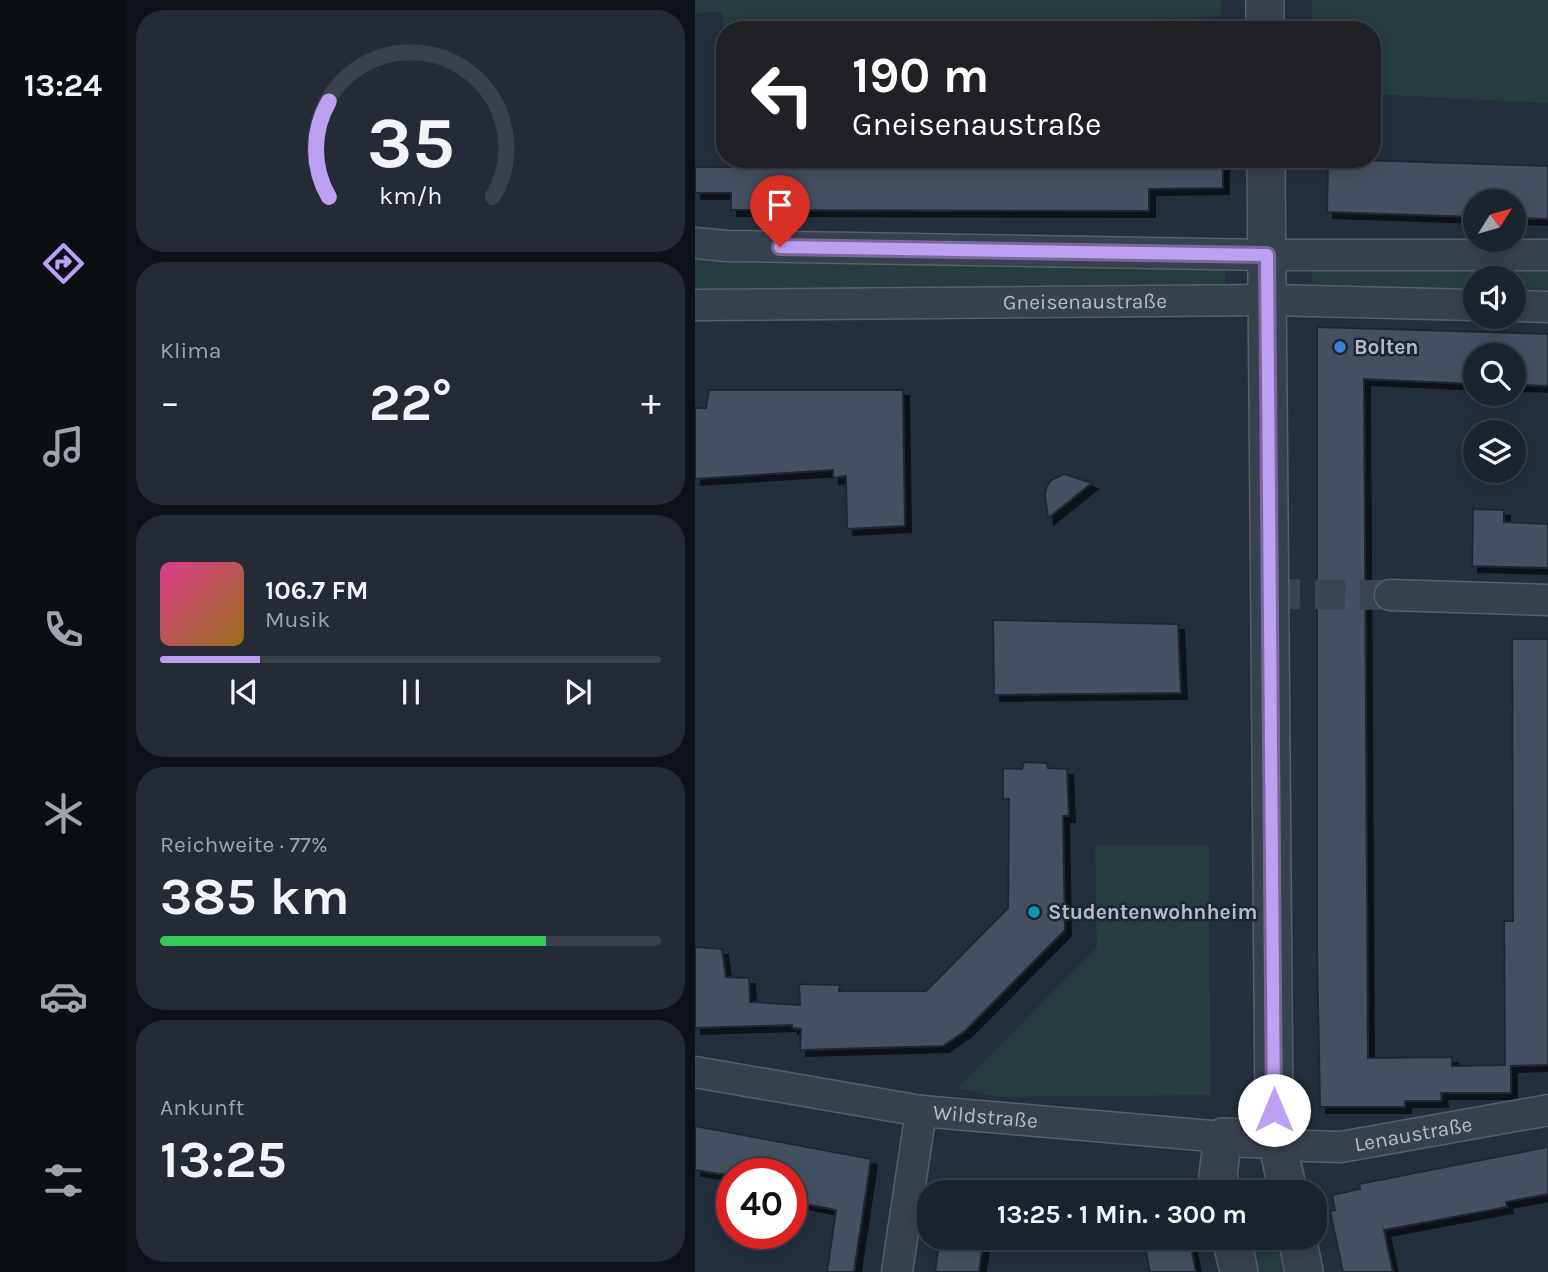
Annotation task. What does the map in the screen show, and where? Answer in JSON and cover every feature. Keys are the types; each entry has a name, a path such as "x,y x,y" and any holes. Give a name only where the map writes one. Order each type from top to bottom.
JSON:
{"street":[{"path":"1265,0 1265,21"},
{"path":"1266,168 1274,1097 1277,1140 1285,1180"},
{"path":"695,243 727,246 1267,255 1548,255"},
{"name":"Gneisenaustraße","path":"695,305 1267,300 1463,305"},
{"path":"1526,306 1548,307"},
{"path":"1390,596 1548,600"},
{"name":"Wildstraße","path":"695,1072 921,1111 1277,1140"},
{"name":"Lenaustraße","path":"1277,1140 1306,1146 1341,1147 1548,1110"},
{"path":"897,1272 921,1111"},
{"path":"1219,1180 1223,1137"},
{"path":"1234,1250 1239,1272"},
{"path":"1300,1250 1304,1272"}],"green space":[{"path":"695,0 1221,0 1221,16 1103,21 722,21 721,12 695,13"},
{"path":"1312,0 1548,0 1548,103 1381,94 1381,21 1312,21"},
{"path":"695,257 1225,265 1225,289 695,292"},
{"path":"1312,265 1548,266 1548,296 1526,295 1526,266 1463,266 1463,294 1312,289"},
{"path":"1095,845 1209,845 1210,1095 1000,1097 958,1088 1097,947"},
{"path":"1253,1250 1287,1250 1291,1272 1258,1272"}],"building":[{"path":"1381,161 1548,166 1548,219 1526,218 1526,189 1463,189 1463,217 1327,212 1328,168 1381,168"},
{"path":"695,167 1223,168 1223,188 1149,189 1149,211 731,210 731,193 695,193"},
{"path":"1317,327 1548,334 1548,386 1526,385 1526,343 1463,343 1463,383 1364,379 1368,1058 1452,1057 1452,1066 1505,1065 1504,921 1513,921 1512,639 1548,639 1548,1065 1511,1066 1511,1093 1441,1093 1442,1101 1405,1101 1405,1107 1320,1107 1317,950"},
{"path":"709,390 903,390 905,526 847,529 846,476 833,478 833,470 695,479 695,408 706,408"},
{"path":"1064,474 1092,483 1048,518 1045,494 1047,486 1051,480"},
{"path":"1473,509 1504,510 1504,522 1548,524 1548,568 1472,566"},
{"path":"993,620 1178,624 1181,693 994,695"},
{"name":"Studentenwohnheim","path":"1024,762 1047,763 1048,768 1067,769 1069,816 1063,816 1065,930 965,1031 943,1046 800,1050 801,1029 792,1028 792,1025 695,1028 695,947 722,949 726,977 749,978 750,1002 800,1005 799,984 840,985 839,991 926,991 1008,908 1009,799 1003,799 1003,768 1022,769"},
{"path":"695,1126 871,1159 854,1272 827,1272 836,1210 807,1204 807,1158 716,1158 716,1173 695,1170"},
{"path":"1548,1147 1548,1194 1506,1202 1507,1207 1384,1230 1393,1272 1343,1272 1330,1211 1335,1210 1332,1195 1360,1189 1359,1184"},
{"path":"938,1250 982,1250 979,1272 935,1272"},
{"path":"1146,1250 1192,1250 1196,1272 1150,1272"}],"tunnel":[{"path":"1270,594 1390,595"}],"place":[{"name":"Bolten","path":"1340,347"},
{"name":"Studentenwohnheim","path":"1034,912"}],"route":[{"path":"780,247 1267,255 1274,1110"}]}
